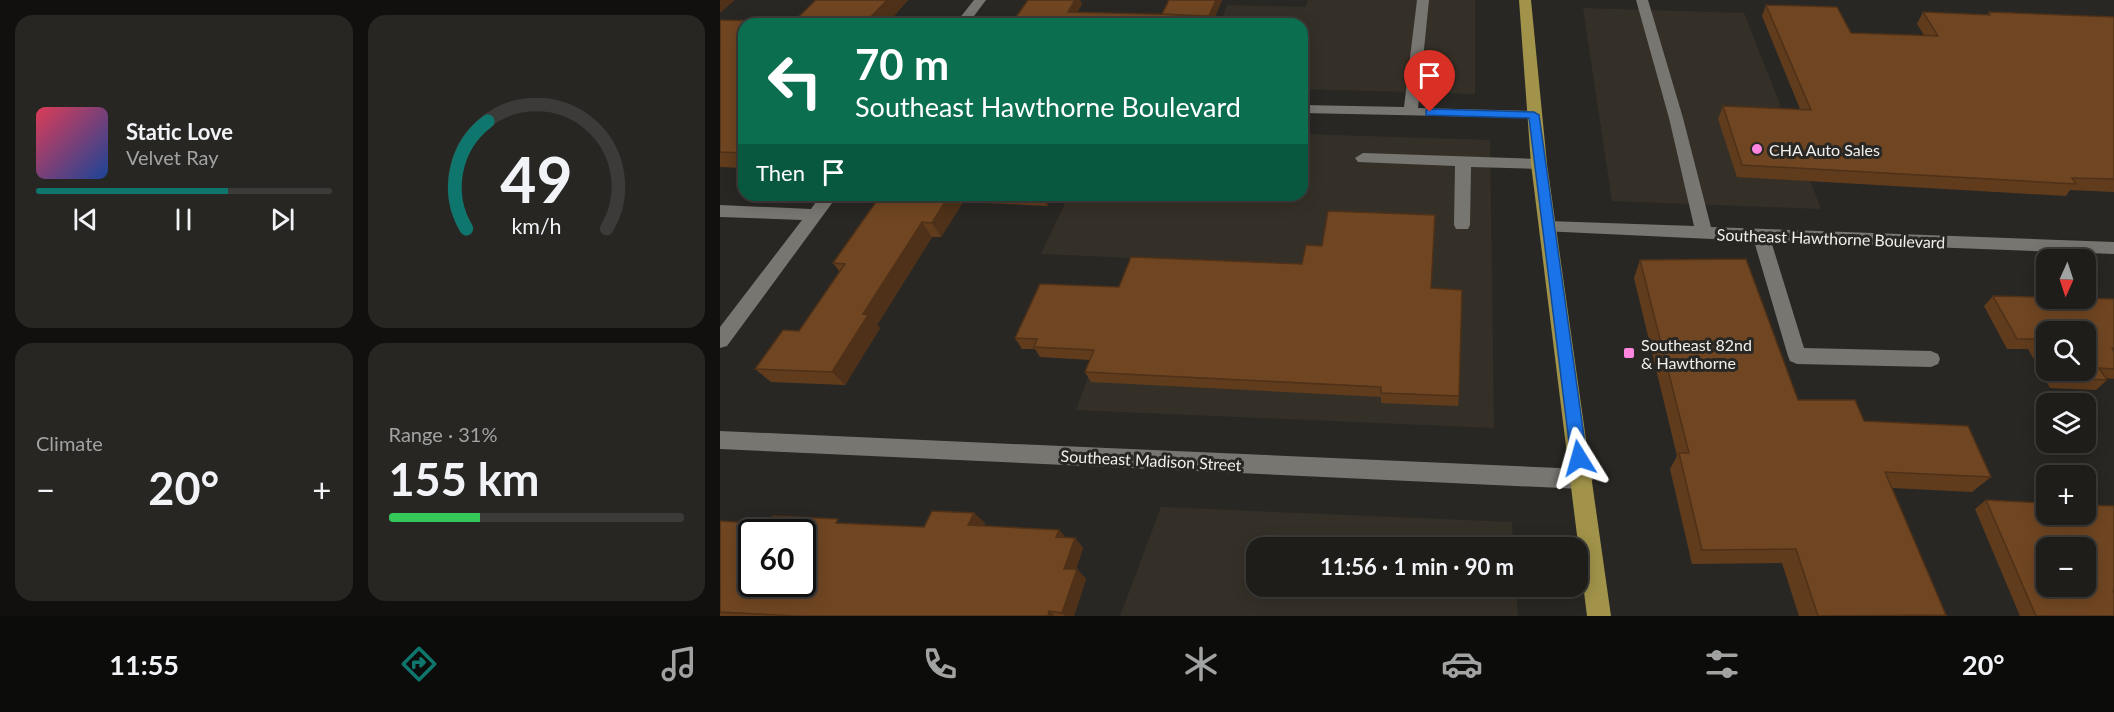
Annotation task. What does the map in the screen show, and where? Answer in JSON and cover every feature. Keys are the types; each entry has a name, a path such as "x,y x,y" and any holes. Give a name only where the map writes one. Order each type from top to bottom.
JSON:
{"main road":[{"path":"1525,0 1539,164 1599,616"}],"street":[{"path":"966,18 980,0"},
{"path":"1411,112 1423,0"},
{"path":"1642,0 1676,118 1704,233"},
{"path":"1308,109 1534,115"},
{"path":"1363,158 1539,164"},
{"path":"1462,225 1463,162"},
{"path":"720,341 826,201"},
{"path":"720,211 815,215"},
{"name":"Southeast Hawthorne Boulevard","path":"1548,228 2114,248"},
{"path":"1761,235 1797,356 1931,359"},
{"name":"Southeast Madison Street","path":"720,440 1582,479"}],"shaded area":[{"path":"1308,0 1475,0 1475,94 1308,89 1308,18 1222,18 1227,5 1306,7"},
{"path":"1583,8 1744,13 1821,209 1612,201"},
{"path":"1308,134 1490,140 1494,428 1076,410 1133,258 1041,254 1066,201 1308,201"},
{"path":"1161,507 1512,522 1513,537 1246,537 1246,597 1517,597 1518,616 1120,616"}],"building":[{"path":"816,0 887,0 870,18 797,18"},
{"path":"1028,0 1075,0 1068,12 1189,15 1188,18 1015,18"},
{"path":"1169,0 1216,0 1209,16 1162,14"},
{"path":"1766,5 1837,7 1851,33 1938,36 1923,12 2114,17 2114,179 2072,178 2076,184 1742,165 1723,106 1811,110"},
{"path":"720,20 738,20 738,153 720,152"},
{"path":"877,201 945,201 932,223 922,222 863,314 868,315 832,372 755,369 783,330 799,331 845,264 833,263"},
{"path":"1328,211 1435,215 1431,288 1462,290 1459,396 1381,393 1381,387 1085,372 1094,350 1034,347 1037,339 1015,338 1040,284 1119,287 1131,257 1302,264 1306,245 1322,246"},
{"path":"1746,259 1798,400 1855,400 1864,421 1968,426 1991,477 1885,472 1946,615 1818,616 1796,549 1702,550 1679,453 1689,453 1640,260"},
{"path":"1993,296 2036,297 2036,309 2096,309 2096,298 2114,299 2114,348 2112,348 2114,369 2099,368 2107,380 2096,380 2096,321 2036,321 2036,339 2017,339"},
{"path":"1986,500 2036,502 2036,525 2096,525 2096,505 2114,506 2114,616 2036,616"},
{"path":"932,511 974,513 968,525 1059,530 1056,537 1075,538 1064,569 1077,569 1062,613 1049,611 1048,616 798,616 720,612 720,521 738,522 738,597 816,597 816,519 771,519 773,516 838,519 836,523 924,527"}],"place":[{"name":"CHA Auto Sales","path":"1757,149"},
{"name":"Southeast 82nd & Hawthorne","path":"1629,353"}],"route":[{"path":"1430,112 1534,115 1579,458"}]}
